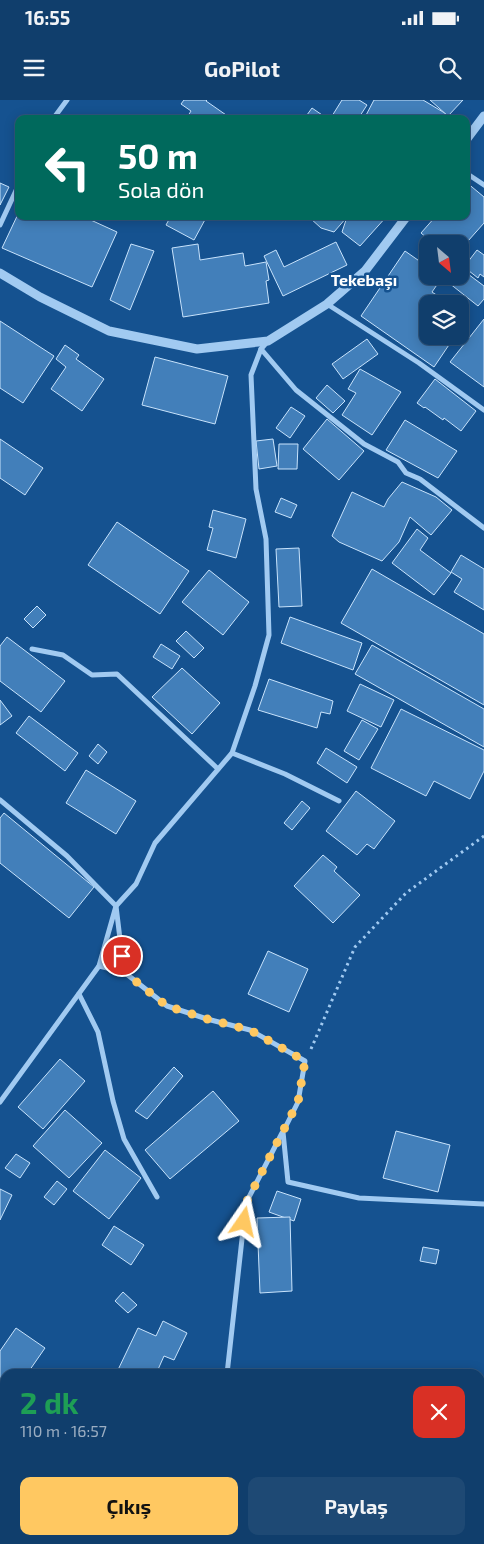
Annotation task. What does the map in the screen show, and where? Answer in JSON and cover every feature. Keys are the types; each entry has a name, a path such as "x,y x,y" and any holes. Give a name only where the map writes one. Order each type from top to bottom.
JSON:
{"street":[{"path":"56,115 67,100"},
{"path":"470,135 484,116"},
{"path":"470,176 484,185"},
{"path":"0,225 15,193"},
{"path":"0,1102 99,966 116,906 136,884 155,843 232,753 255,686 269,635 266,539 256,489 251,375 261,349 268,340 327,304 365,272 404,220"},
{"path":"0,274 40,297 109,331 197,349 268,340"},
{"path":"327,304 419,363 484,410"},
{"path":"261,349 296,390 364,444 398,462 406,473 420,479 484,528"},
{"path":"32,649 63,655 92,676 117,674 218,769"},
{"path":"232,753 285,774 339,801"},
{"path":"0,800 67,856 116,906 124,972"},
{"path":"99,966 124,972 167,1006 250,1030 305,1061 298,1102 246,1203 228,1369"},
{"path":"79,994 98,1032 113,1101 124,1138 157,1197"},
{"path":"283,1132 288,1182 359,1198 484,1204"}],"path":[{"path":"305,1061 355,947 406,892 484,836"}],"building":[{"path":"184,100 207,100 226,115 188,115 191,111 181,104"},
{"path":"342,100 359,100 367,105 361,115 333,115"},
{"path":"374,100 423,100 448,115 366,115"},
{"path":"430,100 463,100 447,115"},
{"path":"312,108 322,115 307,115"},
{"path":"0,183 9,187 0,205"},
{"path":"470,185 484,197 484,223 469,240 469,235 423,235 421,233 432,220 470,220"},
{"path":"15,220 91,220 117,232 92,287 2,248"},
{"path":"169,220 205,220 194,240 166,225"},
{"path":"312,220 344,220 334,232 321,228"},
{"path":"346,220 383,220 360,246 342,232"},
{"path":"336,242 347,265 283,296 264,256 276,250 284,267"},
{"path":"131,244 154,251 130,310 110,300"},
{"path":"198,244 200,260 243,253 245,266 266,262 269,280 266,281 269,303 183,317 172,248"},
{"path":"477,250 484,255 484,277 480,274 478,278 469,271 469,260"},
{"path":"405,251 419,261 419,285 437,285 432,292 436,295 419,295 419,345 449,345 434,367 361,316"},
{"path":"469,275 484,286 484,299 478,306 469,299 469,295 464,295 452,285 469,285"},
{"path":"484,319 484,387 450,362 463,345 469,345 469,338"},
{"path":"0,321 54,356 23,403 0,388"},
{"path":"367,339 378,354 343,379 332,364"},
{"path":"65,345 79,355 76,359 104,379 82,411 51,389 66,367 56,359"},
{"path":"155,357 228,376 215,424 142,405"},
{"path":"360,369 401,392 372,435 342,415 356,393 348,389"},
{"path":"435,379 476,411 461,431 444,418 443,420 417,403"},
{"path":"327,385 345,401 333,413 316,398"},
{"path":"291,407 305,416 290,438 276,428"},
{"path":"327,419 364,451 339,480 303,449"},
{"path":"405,420 457,451 438,478 386,450"},
{"path":"0,439 43,468 25,495 0,478"},
{"path":"273,439 277,466 259,469 256,441"},
{"path":"279,444 298,444 297,469 278,469"},
{"path":"402,482 436,497 452,510 431,535 410,517 399,542 382,561 339,542 332,536 352,492 384,507"},
{"path":"281,498 297,505 291,518 275,512"},
{"path":"213,510 246,519 236,558 207,550 213,528 209,527"},
{"path":"117,522 189,571 160,614 88,565"},
{"path":"417,529 428,538 420,550 451,573 434,595 392,563"},
{"path":"299,548 302,606 279,607 276,549"},
{"path":"461,555 484,569 484,610 454,592 462,579 451,572"},
{"path":"372,569 484,634 484,705 341,623"},
{"path":"209,570 249,602 223,635 182,602"},
{"path":"37,606 46,615 33,628 24,619"},
{"path":"290,617 362,643 353,670 281,643"},
{"path":"186,631 204,648 194,658 176,641"},
{"path":"7,637 65,681 41,712 0,681 0,646"},
{"path":"161,644 180,656 172,669 153,657"},
{"path":"372,645 484,709 484,747 355,674"},
{"path":"182,668 220,703 192,734 152,697"},
{"path":"269,679 333,701 330,714 321,712 317,728 258,710"},
{"path":"360,684 394,700 381,727 347,711"},
{"path":"0,700 12,716 0,725"},
{"path":"401,709 484,750 484,771 470,799 434,781 426,796 371,768"},
{"path":"29,716 78,753 65,771 16,733"},
{"path":"362,720 378,729 359,760 344,751"},
{"path":"98,744 107,752 98,764 89,756"},
{"path":"326,748 357,767 347,783 317,763"},
{"path":"86,770 136,801 116,834 66,803"},
{"path":"356,791 395,821 374,849 367,844 357,855 326,831"},
{"path":"302,801 310,808 292,830 284,823"},
{"path":"4,813 94,887 69,918 0,863 0,818"},
{"path":"323,855 337,867 334,871 360,895 333,923 294,886"},
{"path":"268,951 308,969 289,1012 248,994"},
{"path":"60,1059 85,1081 43,1129 18,1107"},
{"path":"174,1067 183,1076 147,1119 135,1111"},
{"path":"213,1091 239,1121 170,1179 145,1150"},
{"path":"65,1110 102,1143 69,1178 33,1146"},
{"path":"396,1131 450,1145 438,1192 383,1178"},
{"path":"105,1150 141,1178 109,1219 73,1191"},
{"path":"16,1154 30,1163 20,1178 5,1168"},
{"path":"57,1181 67,1189 54,1205 44,1197"},
{"path":"0,1189 12,1195 0,1220"},
{"path":"277,1191 301,1199 294,1221 269,1212"},
{"path":"290,1217 292,1291 260,1293 257,1218"},
{"path":"114,1226 144,1245 131,1265 102,1245"},
{"path":"423,1247 439,1250 436,1264 420,1261"},
{"path":"123,1292 137,1305 128,1313 115,1301"},
{"path":"163,1321 187,1333 174,1360 164,1356 158,1369 118,1369 138,1328 156,1336"},
{"path":"16,1328 45,1348 30,1369 0,1369 0,1351"}],"district":[{"name":"Tekebaşı","path":"364,280"}],"route":[{"path":"122,956 124,972 167,1006 250,1030 305,1061 298,1102 246,1203 244,1222"}]}
